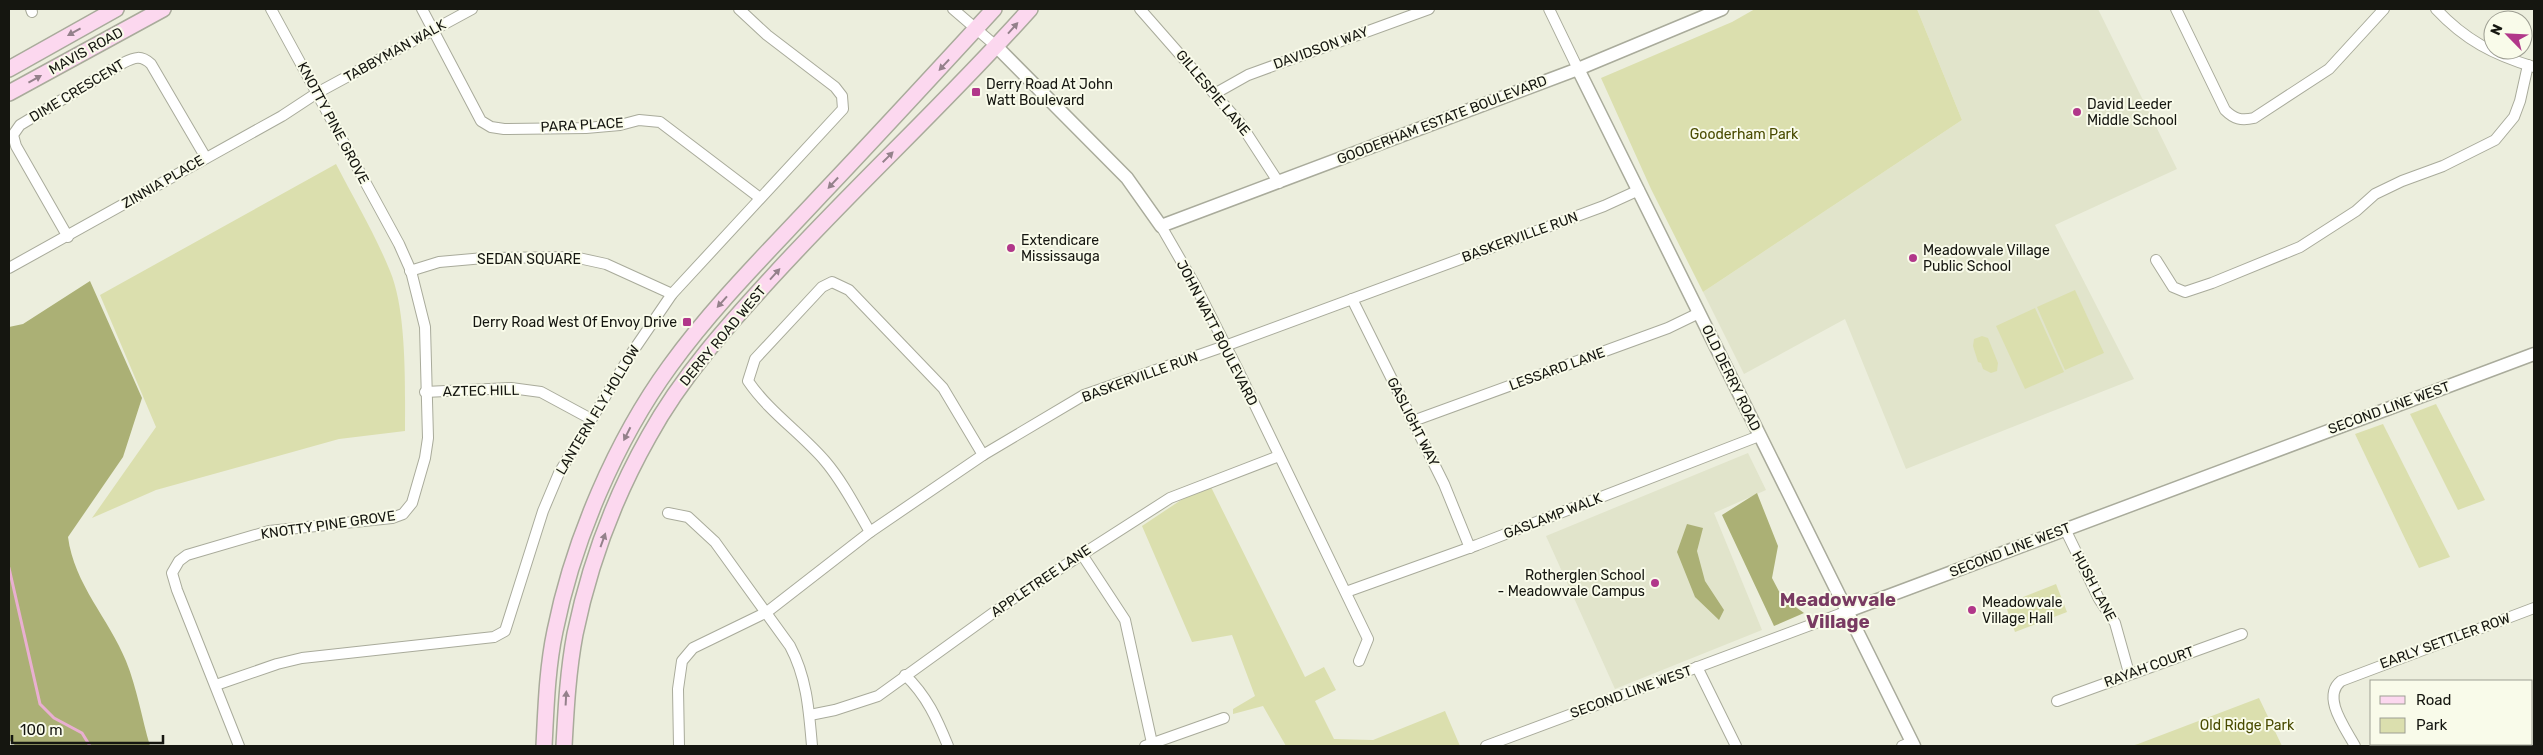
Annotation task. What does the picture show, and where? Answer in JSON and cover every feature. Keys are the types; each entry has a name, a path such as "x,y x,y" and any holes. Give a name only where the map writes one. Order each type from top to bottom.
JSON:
{"main road":[{"name":"MAVIS ROAD","path":"9,69 116,9"},
{"name":"MAVIS ROAD","path":"9,93 163,9"},
{"name":"DERRY ROAD WEST","path":"544,746 547,687 553,640 569,577 599,492 631,427 669,367 718,306 994,9"},
{"name":"DERRY ROAD WEST","path":"564,746 569,670 575,634 589,580 617,501 649,436 684,380 734,318 815,230 1030,9"}],"street":[{"name":"KNOTTY PINE GROVE","path":"239,746 172,576 178,561 187,555 269,531 392,518 403,514 412,503 425,458 428,438 425,392 427,363 425,327 421,302 410,270 399,244 270,9"},
{"name":"PARA PLACE","path":"422,9 481,120 486,124 504,129 594,127 620,125 639,120 660,122 760,198"},
{"name":"TABBYMAN WALK","path":"317,93 472,9"},
{"name":"LANTERN FLY HOLLOW","path":"216,685 277,664 302,658 460,642 502,635 509,623 543,510 559,473 639,342 672,294 839,115 843,102 835,87 767,35 739,9"},
{"path":"953,9 996,46"},
{"name":"GILLESPIE LANE","path":"1140,9 1216,93 1240,123 1279,183"},
{"name":"DAVIDSON WAY","path":"1216,93 1248,75 1429,9"},
{"name":"OLD DERRY ROAD","path":"1549,9 1759,436 1848,611 1909,745"},
{"name":"GOODERHAM ESTATE BOULEVARD","path":"1161,226 1578,69 1707,11 1722,9"},
{"path":"2180,10 2225,110 2233,118 2243,121 2254,118 2329,69 2384,9"},
{"path":"2156,260 2173,287 2185,292 2212,283 2300,247 2356,211 2375,194 2496,140 2517,109 2531,66 2491,53 2454,29 2436,9"},
{"name":"JOHN WATT BOULEVARD","path":"996,46 1126,178 1161,226 1195,285 1368,639 1359,661"},
{"name":"DIME CRESCENT","path":"68,237 16,146 13,135 20,125 123,63 139,57 144,58 151,64 206,158"},
{"name":"ZINNIA PLACE","path":"9,268 68,237 282,116 317,93"},
{"name":"BASKERVILLE RUN","path":"679,746 678,689 682,661 693,648 766,612 870,532 983,455 1084,395 1352,300 1604,206 1639,190"},
{"name":"SEDAN SQUARE","path":"410,270 439,262 484,258 574,257 606,264 672,294"},
{"path":"870,532 838,478 824,460 759,398 748,381 755,359 822,287 832,282 848,290 944,388 983,455"},
{"name":"GASLIGHT WAY","path":"1352,300 1444,484 1470,548"},
{"name":"LESSARD LANE","path":"1413,421 1668,328 1699,313"},
{"name":"SECOND LINE WEST","path":"1486,746 2534,354"},
{"name":"AZTEC HILL","path":"425,392 511,388 540,392 591,419"},
{"name":"GASLAMP WALK","path":"1346,592 1470,548 1759,436"},
{"name":"APPLETREE LANE","path":"810,715 835,710 878,696 1011,600 1081,553 1170,498 1279,456"},
{"path":"668,513 688,517 715,542 766,612 798,662 807,693 812,746"},
{"name":"HUSH LANE","path":"2065,529 2100,599 2115,623 2129,673"},
{"path":"1081,553 1125,620 1149,745 1224,718"},
{"name":"EARLY SETTLER ROW","path":"2355,746 2333,700 2334,688 2341,680 2534,608"},
{"name":"RAYAH COURT","path":"2057,701 2129,673 2242,634"},
{"path":"1697,668 1736,746"},
{"path":"905,675 920,690 934,712 948,746"}],"shaded area":[{"name":"Meadowvale Village Public School","path":"1917,9 2098,9 2177,169 2055,225 2134,379 1906,469 1845,319 1744,374 1703,292 1962,120"},
{"name":"Rotherglen School - Meadowvale Campus","path":"1748,453 1766,490 1714,513 1762,630 1615,689 1546,536"}],"green space":[{"name":"Gooderham Park","path":"1755,9 1917,9 1962,120 1703,292 1651,189 1601,78 1732,22"},
{"path":"336,164 378,244 396,288 404,349 405,431 339,439 156,490 92,518 156,427 100,295"},
{"path":"90,281 142,398 123,457 68,537 77,570 119,646 130,671 150,746 16,746 9,740 9,327 23,324"},
{"path":"2075,290 2104,353 2065,370 2037,307"},
{"path":"2035,308 2064,372 2025,389 1996,326"},
{"path":"1982,336 1988,338 1998,363 1997,371 1991,373 1983,369 1981,363 1978,362 1973,346 1974,339"},
{"path":"2436,404 2485,500 2458,510 2410,414"},
{"path":"2383,424 2450,557 2419,568 2355,434"},
{"path":"1210,485 1305,677 1324,667 1336,690 1315,701 1334,739 1373,740 1445,711 1460,746 1286,746 1263,706 1233,714 1233,709 1255,696 1232,635 1192,642 1142,526 1181,500"},
{"path":"1757,493 1778,546 1772,578 1782,597 1804,613 1774,626 1722,515"},
{"path":"1687,524 1703,528 1697,551 1705,581 1724,610 1719,620 1695,597 1677,552"},
{"path":"2056,584 2067,612 2015,632 2005,604"},
{"name":"Old Ridge Park","path":"2259,698 2282,746 2131,746 2138,744"}],"waterway":[{"path":"9,568 40,704 54,718 82,733 90,746"}],"place":[{"name":"Derry Road At John Watt Boulevard","path":"976,92"},
{"name":"David Leeder Middle School","path":"2077,112"},
{"name":"Extendicare Mississauga","path":"1011,248"},
{"name":"Meadowvale Village Public School","path":"1913,258"},
{"name":"Derry Road West Of Envoy Drive","path":"687,322"},
{"name":"Rotherglen School - Meadowvale Campus","path":"1655,583"},
{"name":"Meadowvale Village Hall","path":"1972,610"}],"district":[{"name":"Meadowvale Village","path":"1838,610"}]}
